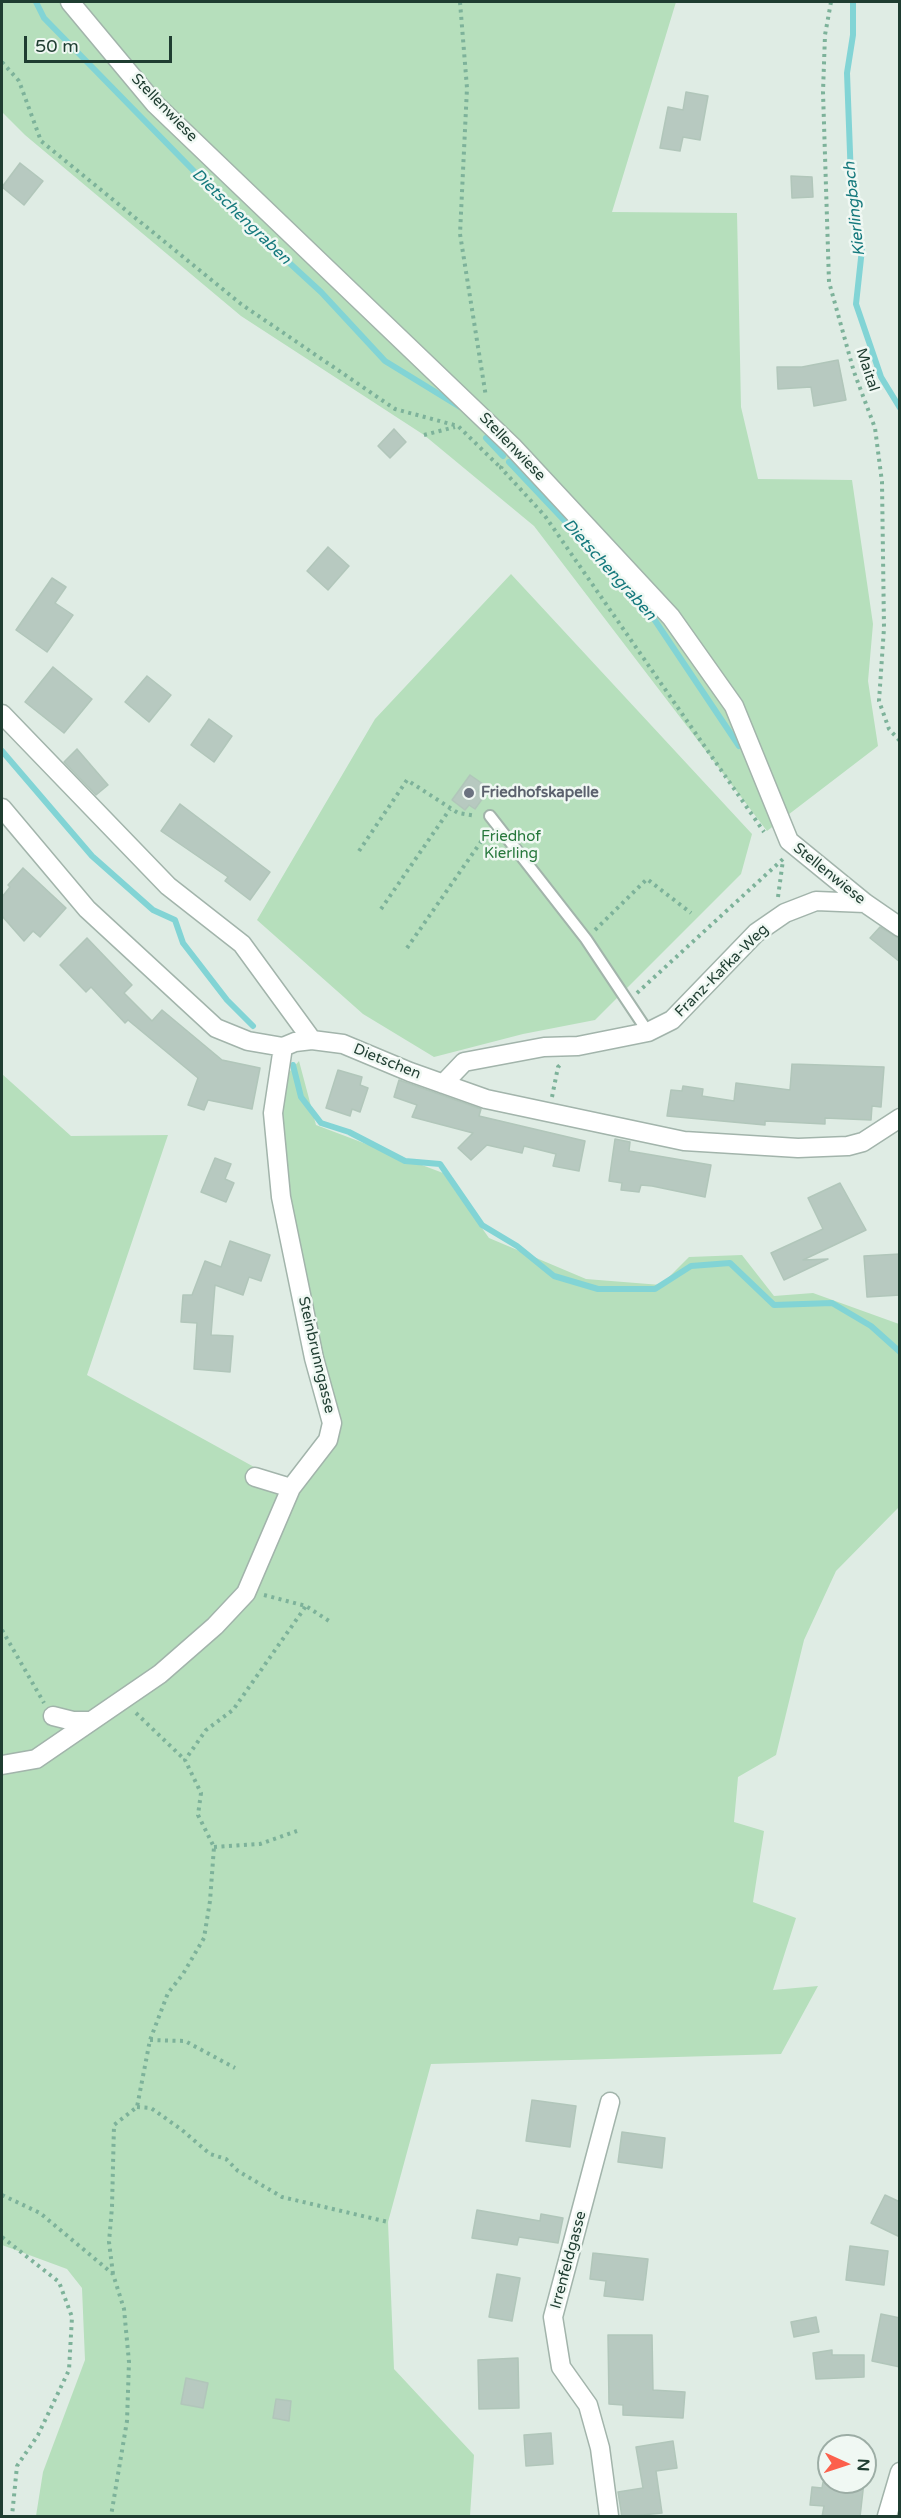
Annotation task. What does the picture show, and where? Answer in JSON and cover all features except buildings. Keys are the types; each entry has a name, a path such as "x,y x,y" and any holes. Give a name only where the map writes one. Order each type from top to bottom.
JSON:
{"street":[{"name":"Stellenwiese","path":"70,2 155,104 512,446 671,617 734,706 789,842 865,903 900,927"},
{"path":"2,714 168,886 242,944 312,1040 295,1042 283,1047 248,1041 216,1028 87,909 2,808"},
{"name":"Franz-Kafka-Weg","path":"443,1084 464,1062 544,1047 578,1046 648,1032 672,1020 756,933 785,913 816,901 865,903"},
{"name":"Dietschen","path":"312,1040 343,1044 486,1099 684,1141 798,1148 848,1146 862,1142 900,1118"},
{"name":"Steinbrunngasse","path":"2,1765 36,1759 160,1674 215,1626 246,1593 291,1488 328,1440 332,1423 314,1358 281,1197 273,1113 283,1047"},
{"path":"255,1477 291,1488"},
{"path":"53,1716 73,1721 91,1721"},
{"name":"Irrenfeldgasse","path":"609,2517 600,2448 588,2405 561,2367 553,2317 610,2102"},
{"path":"887,2517 900,2472"}],"lane":[{"path":"493,819 586,939 629,1000 648,1032"}],"path":[{"path":"424,435 484,419 487,392 460,234 467,88 460,2"},
{"name":"Maital","path":"831,2 825,35 823,93 829,282 854,372 875,428 882,482 884,628 879,701 889,729 900,741"},
{"path":"2,62 19,81 41,141 241,304 394,410 458,426 501,468 544,516 769,840"},
{"path":"501,468 512,446"},
{"path":"359,851 407,780 450,809 465,815 493,819 407,948"},
{"path":"381,909 450,809"},
{"path":"776,850 783,860 793,865"},
{"path":"777,893 783,860"},
{"path":"629,1000 783,860"},
{"path":"586,939 647,879 691,913"},
{"path":"551,1114 558,1067 578,1046"},
{"path":"246,1593 278,1596 306,1606 329,1621"},
{"path":"185,1760 206,1730 233,1710 306,1606"},
{"path":"2,1630 34,1688 53,1716"},
{"path":"111,2517 127,2421 129,2362 124,2309 113,2274 109,2242 114,2125 137,2107 150,2040 168,1993 183,1974 204,1938 210,1901 214,1847 198,1815 201,1793 185,1760 122,1700"},
{"path":"214,1847 260,1844 297,1831"},
{"path":"150,2040 185,2041 235,2068"},
{"path":"137,2107 151,2108 210,2154 226,2159 238,2171 282,2197 388,2222"},
{"path":"2,2195 40,2213 113,2274"},
{"path":"2,2237 59,2282 72,2317 69,2370 38,2434 17,2466 12,2517"}],"green space":[{"path":"2,2 676,2 612,212 737,213 741,407 758,479 852,480 873,624 868,681 878,746 767,831 534,526 424,435 241,316 25,135 2,112"},
{"name":"Friedhof Kierling","path":"511,574 752,834 741,874 595,1020 523,1034 434,1057 363,1014 257,920 375,719"},
{"path":"299,1061 316,1125 443,1173 489,1238 586,1279 661,1285 689,1257 742,1255 774,1296 813,1293 899,1324 899,1507 836,1571 804,1640 776,1755 738,1777 734,1822 764,1831 753,1902 796,1918 773,1990 818,1986 781,2054 431,2064 388,2222 394,2369 474,2455 470,2516 36,2516 43,2472 85,2360 82,2288 67,2269 2,2245 2,1074 71,1136 168,1135 87,1375 285,1484 341,1417 317,1357 286,1197 278,1112 283,1079"}],"waterway":[{"name":"Dietschengraben","path":"36,2 44,18 234,212 321,292 385,361 460,407"},
{"name":"Kierlingbach","path":"853,2 853,35 847,73 851,179 862,249 856,304 881,377 900,408"},
{"name":"Dietschengraben","path":"486,438 503,456"},
{"name":"Dietschengraben","path":"509,462 646,607 739,746"},
{"path":"2,751 92,856 153,910 175,920 183,943 227,1000 253,1026"},
{"path":"293,1065 301,1097 321,1123 349,1132 405,1161 440,1164 482,1225 517,1246 554,1276 598,1289 655,1289 691,1266 730,1263 774,1305 832,1303 871,1326 900,1352"}],"place":[{"name":"Friedhofskapelle","path":"469,793"}]}
